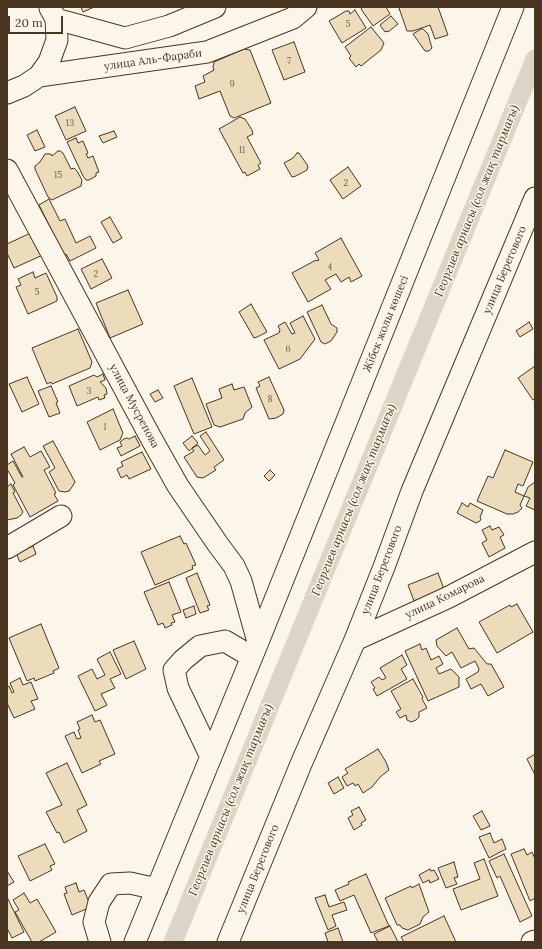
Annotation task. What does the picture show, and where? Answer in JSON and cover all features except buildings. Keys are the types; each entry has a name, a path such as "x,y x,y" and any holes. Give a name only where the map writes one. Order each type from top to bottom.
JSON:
{"street":[{"name":"улица Аль-Фараби","path":"7,93 24,86 39,76 49,62 57,40 53,13 125,38 169,26 215,7"},
{"name":"улица Аль-Фараби","path":"39,76 207,52 293,18 306,7"},
{"name":"Жібек жолы көшесі","path":"136,942 514,7"},
{"name":"улица Мусрепова","path":"7,170 178,486 234,566 241,582 255,649"},
{"name":"улица Берегового","path":"228,942 384,567 412,491 535,198"},
{"path":"7,548 61,516"},
{"name":"улица Комарова","path":"354,640 449,597 535,552"},
{"path":"211,757 178,688 174,670 183,660 200,646 225,641 255,649"},
{"path":"100,942 94,922 99,902 111,884 130,883 157,889"}],"waterway":[{"name":"Георгиев арнасы (сол жақ тармағы)","path":"173,942 535,59"}]}
